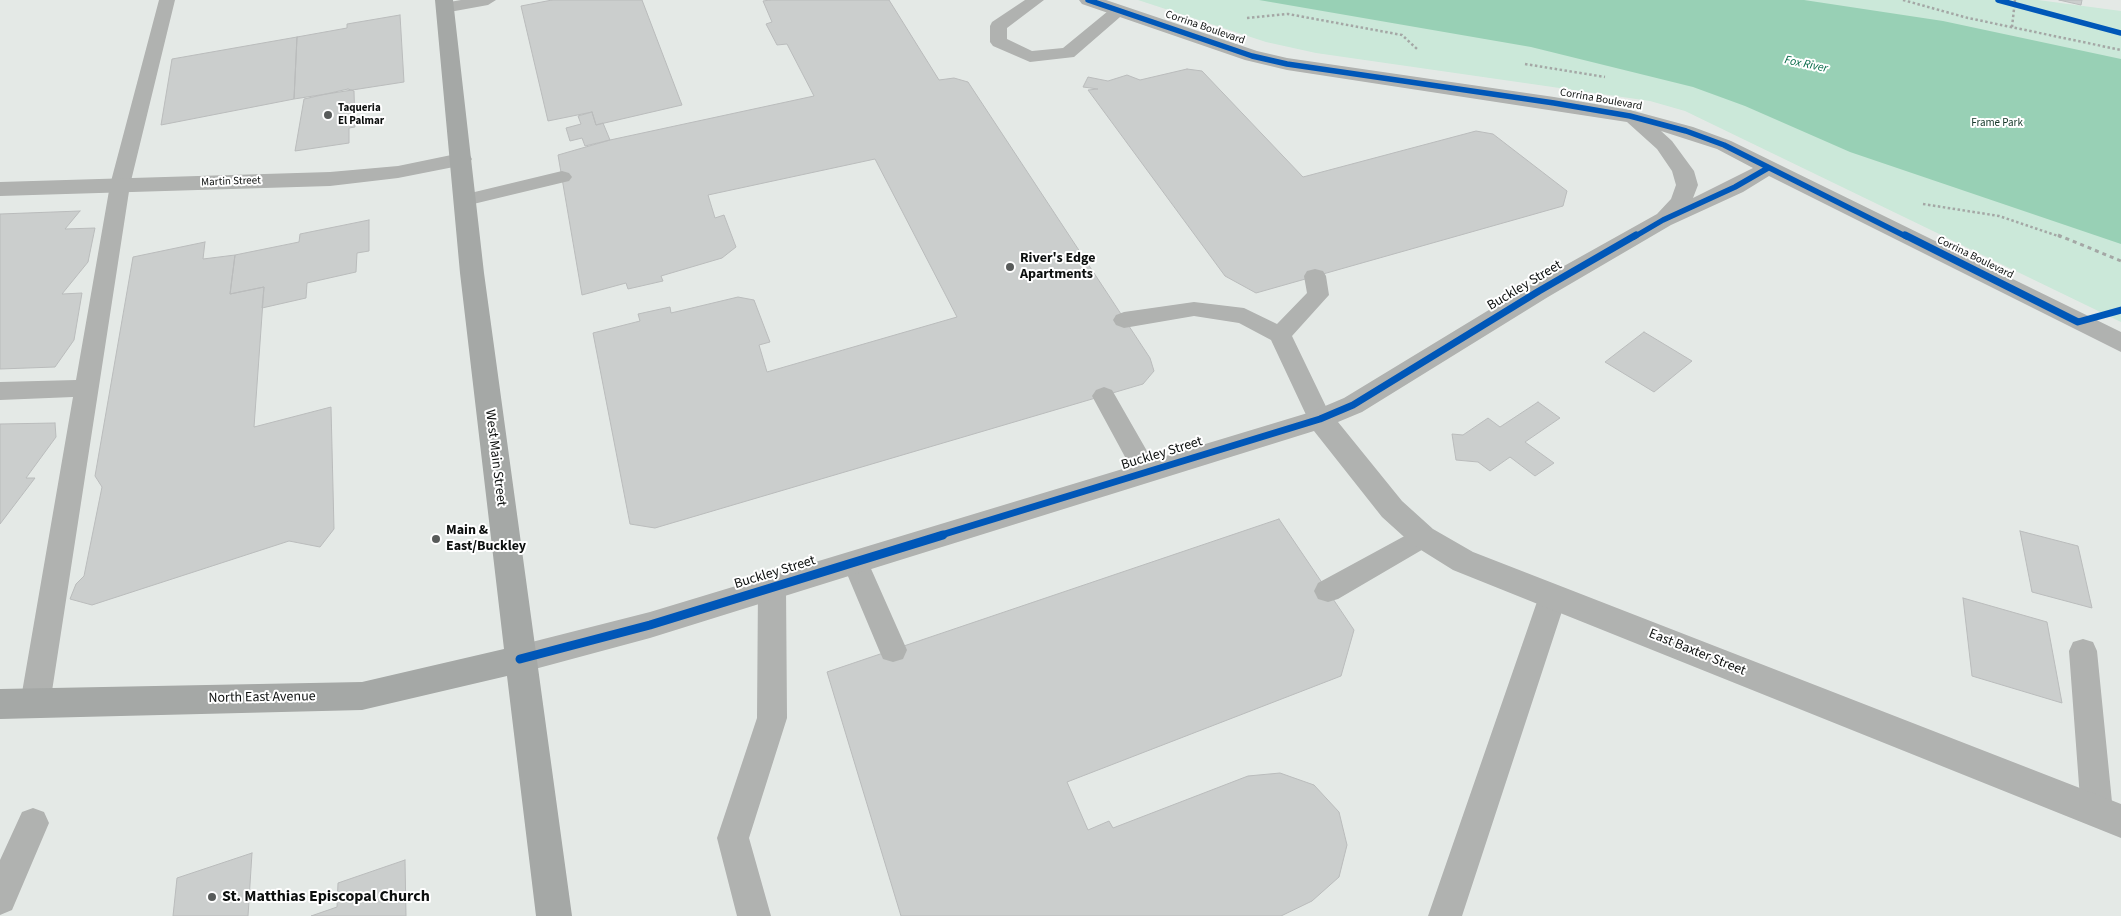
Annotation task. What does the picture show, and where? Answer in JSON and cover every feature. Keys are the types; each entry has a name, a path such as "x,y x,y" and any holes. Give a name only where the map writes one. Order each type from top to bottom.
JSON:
{"main road":[{"name":"West Main Street","path":"444,4 465,200 520,659 554,916"},
{"name":"North East Avenue","path":"0,704 362,696 520,659"}],"street":[{"name":"Corrina Boulevard","path":"1088,0 1242,53 1287,64 1630,116 1707,139 2121,343"},
{"path":"1630,116 1665,144 1683,171 1687,185 1681,201 1664,220"},
{"name":"Martin Street","path":"0,190 330,179 398,172 461,159"},
{"name":"Buckley Street","path":"520,659 650,625 1320,418 1353,405 1539,291 1664,220 1735,187 1768,168"},
{"name":"East Baxter Street","path":"1320,418 1392,509 1423,537 1463,561 2109,816"}],"lane":[{"path":"35,704 120,185 168,0"},
{"path":"444,4 488,0"},
{"path":"1036,0 998,26 999,42 1030,57 1068,53 1119,11"},
{"path":"465,200 562,177"},
{"path":"1280,335 1318,294 1315,276"},
{"path":"1124,320 1194,309 1244,316 1280,335 1320,418"},
{"path":"0,391 86,388"},
{"path":"1104,396 1146,472"},
{"path":"1328,591 1423,537"},
{"path":"856,562 893,650"},
{"path":"754,916 733,838 772,718 772,587"},
{"path":"1445,916 1553,596"},
{"path":"2082,651 2109,816"},
{"path":"0,898 33,823"}],"path":[{"path":"1903,0 1960,16 2121,50"},
{"path":"2006,2 2015,2 2025,7"},
{"path":"2012,27 2015,2"}],"green space":[{"name":"Frame Park","path":"1138,0 2038,0 2121,11 2121,322 1685,111 1650,101 1316,53 1266,42"}],"water":[{"name":"Frame Park","path":"1259,0 1804,0 1943,21 2121,59 2121,244 1850,152 1745,106 1693,87 1531,47"}],"building":[{"path":"552,0 642,0 682,105 596,125 592,112 548,121 521,6"},
{"name":"River's Edge Apartments","path":"889,0 939,80 954,78 968,82 1150,358 1154,371 1143,384 655,528 630,524 593,333 640,321 638,314 670,307 671,313 738,297 754,300 770,342 759,345 767,372 957,317 875,159 708,195 715,218 724,215 736,247 722,258 661,276 663,281 628,289 626,283 582,295 558,155 610,140 814,96 787,44 777,45 766,24 772,22 763,1"},
{"path":"2059,0 2082,0 2081,5"},
{"path":"400,15 404,82 294,99 297,37 347,28 347,24"},
{"path":"297,37 294,99 161,125 172,59"},
{"path":"1187,69 1202,71 1303,177 1476,131 1493,134 1567,191 1563,206 1256,293 1225,276 1088,90 1098,89 1083,87 1088,77 1108,81 1127,75 1140,80"},
{"name":"Taqueria El Palmar","path":"348,89 354,91 355,127 349,128 349,143 295,151 304,99"},
{"path":"592,112 596,125 603,123 610,140 585,146 582,138 570,141 566,128 581,124 578,116"},
{"path":"80,211 65,229 95,228 88,262 62,294 82,293 74,340 55,367 0,369 0,214"},
{"path":"369,220 369,251 357,253 356,272 307,283 306,298 262,308 264,287 230,294 235,255 299,242 300,234"},
{"path":"205,242 203,259 235,255 230,294 264,287 254,427 331,407 334,529 320,547 289,541 92,605 70,599 76,584 84,576 102,487 95,476 133,257"},
{"path":"1644,332 1692,361 1654,392 1605,362"},
{"path":"1538,402 1560,418 1525,442 1554,463 1535,476 1510,457 1490,471 1478,462 1456,460 1452,434 1463,435 1488,418 1500,427"},
{"path":"55,423 56,437 26,478 35,478 0,524 0,424"},
{"path":"1279,519 1354,630 1341,676 1067,782 1088,830 1109,821 1113,828 1248,776 1280,773 1314,785 1339,812 1347,845 1339,877 1312,901 1281,916 901,916 827,672"},
{"path":"2020,531 2078,546 2092,608 2032,592"},
{"path":"1963,598 2047,622 2062,703 1972,676"},
{"name":"St. Matthias Episcopal Church","path":"252,853 248,916 173,916 177,878"},
{"name":"St. Matthias Episcopal Church","path":"405,860 406,916 311,916 337,907 338,883"}],"cycle path":[{"path":"1088,0 1252,56 1287,64 1554,103 1630,116 1686,131 1724,145 2078,322 2121,310"},
{"path":"1998,0 2121,33"},
{"path":"520,659 650,625 1320,419 1353,405 1539,291 1663,220 1735,187 1768,168"}],"place":[{"name":"Taqueria El Palmar","path":"328,115"},
{"name":"River's Edge Apartments","path":"1010,267"},
{"name":"Main & East/Buckley","path":"436,539"},
{"name":"St. Matthias Episcopal Church","path":"212,897"}],"water label":[{"name":"Fox River","path":"1806,65"}]}
